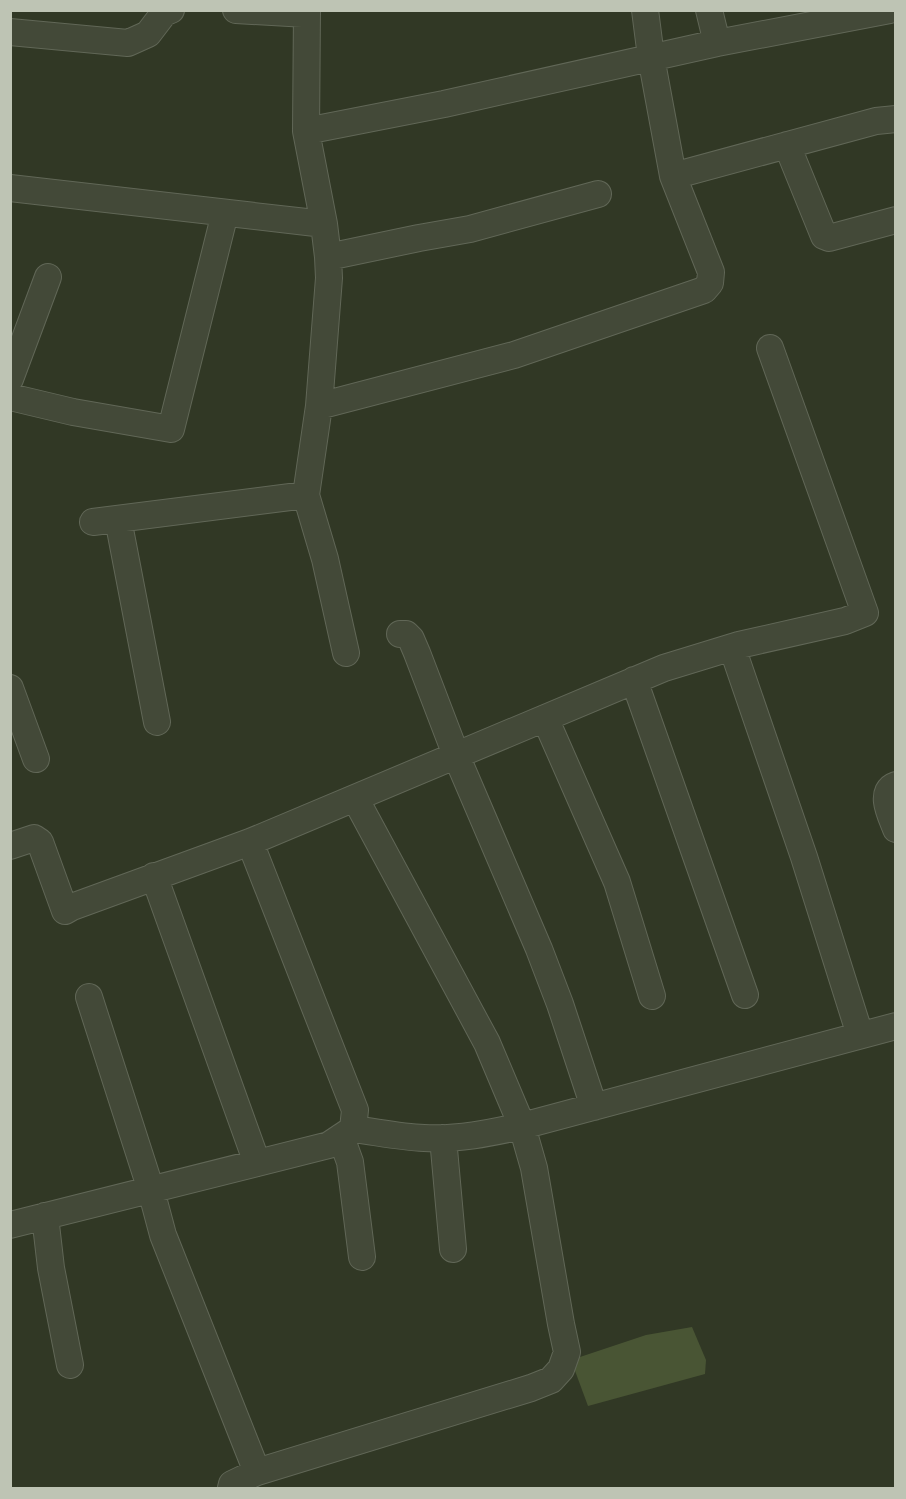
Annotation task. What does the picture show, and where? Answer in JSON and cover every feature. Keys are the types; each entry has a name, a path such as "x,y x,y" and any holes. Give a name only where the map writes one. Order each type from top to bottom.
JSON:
{"street":[{"path":"10,32 128,43 148,34 164,13 171,10"},
{"path":"236,10 307,12 306,130 324,224 329,278 319,406 306,495 326,559 346,653"},
{"path":"319,406 514,355 704,290 710,283 711,272 673,176 651,57 645,10"},
{"path":"709,10 717,43"},
{"path":"306,130 444,104 717,43 890,10"},
{"path":"673,176 876,121 896,119"},
{"path":"787,145 824,236 829,238 896,220"},
{"path":"10,188 324,224"},
{"path":"328,257 470,229 598,194"},
{"path":"10,397 73,412 171,429 225,213"},
{"path":"10,379 48,277"},
{"path":"10,846 34,838 40,842 65,911 250,842 664,668 732,647 845,621 865,613 770,348"},
{"path":"93,522 306,495"},
{"path":"118,519 157,722"},
{"path":"400,634 406,634 411,639 456,755 539,949 594,1107"},
{"path":"732,647 804,857 860,1035"},
{"path":"634,681 745,995"},
{"path":"10,688 36,759"},
{"path":"545,718 617,882 652,996"},
{"path":"896,784 887,791 886,799 896,829"},
{"path":"231,1488 232,1484 257,1472 551,1380 561,1369 567,1352 534,1168 522,1126 487,1043 355,798"},
{"path":"250,842 355,1110 347,1133 362,1257"},
{"path":"154,876 257,1163"},
{"path":"89,997 151,1190 162,1235 257,1472"},
{"path":"10,1225 329,1145 347,1133 443,1138 487,1133 522,1126 896,1026"},
{"path":"443,1138 453,1249"},
{"path":"45,1216 51,1268 70,1365"}],"shaded area":[{"path":"692,1327 706,1360 705,1374 588,1406 571,1360 646,1335"}]}
